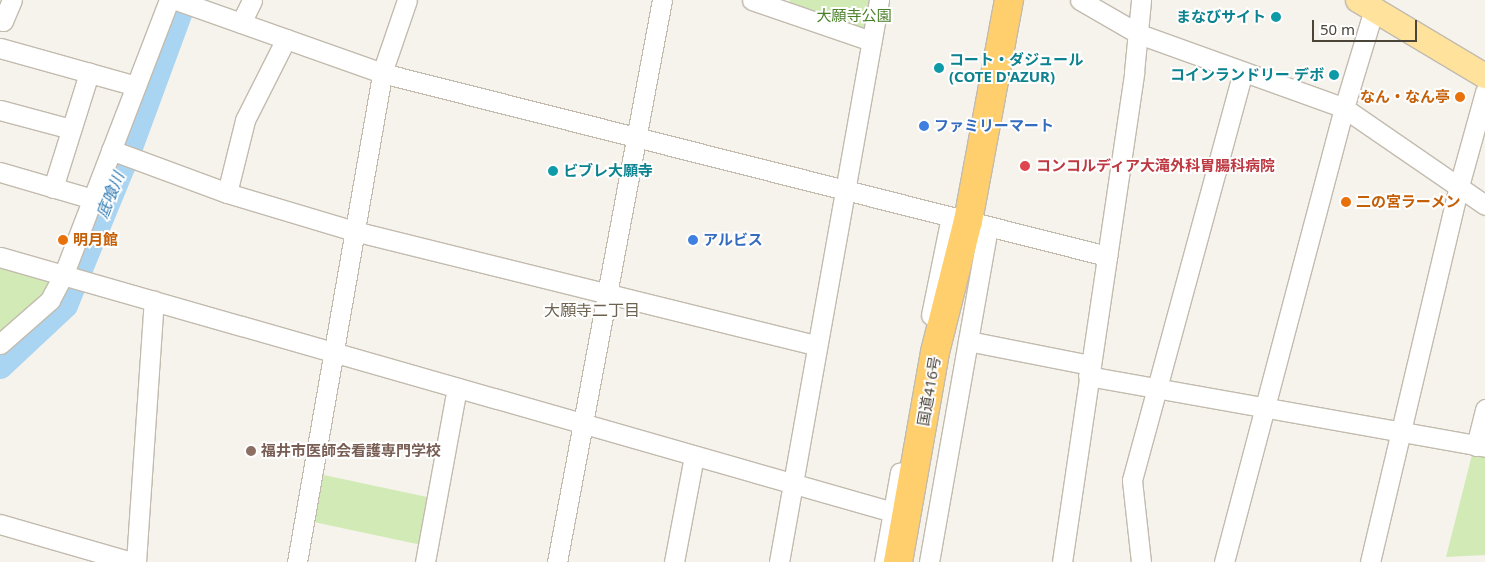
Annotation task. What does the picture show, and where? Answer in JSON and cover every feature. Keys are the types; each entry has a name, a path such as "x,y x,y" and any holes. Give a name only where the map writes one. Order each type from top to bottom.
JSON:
{"highway":[{"name":"国道416号","path":"898,562 922,480 954,354 969,222 1009,0"},
{"name":"国道416号","path":"917,562 922,480"}],"main road":[{"path":"1366,5 1485,76"}],"street":[{"path":"0,20 3,21 12,0"},
{"path":"0,344 50,300 63,276 169,0"},
{"path":"176,0 382,73 1107,256"},
{"path":"241,23 252,0"},
{"path":"297,562 382,73 406,0"},
{"path":"557,562 662,0"},
{"path":"752,0 786,5 871,41"},
{"path":"779,562 879,0"},
{"path":"1080,0 1139,34 1344,108 1485,205"},
{"path":"1062,562 1139,34 1141,0"},
{"path":"1224,562 1344,108 1366,5"},
{"path":"227,193 245,120 286,39"},
{"path":"0,48 136,86"},
{"path":"53,188 89,72"},
{"path":"1141,562 1132,480 1243,72"},
{"path":"1370,562 1459,186 1485,92"},
{"path":"0,110 71,130"},
{"path":"111,150 227,193 354,231 816,346"},
{"path":"0,172 93,199"},
{"path":"929,562 968,341 969,222"},
{"path":"884,562 892,512 969,222"},
{"path":"0,257 892,512"},
{"path":"136,562 154,302"},
{"path":"968,341 1156,388 1481,446 1485,409"},
{"path":"425,562 457,388"},
{"path":"674,562 694,456"},
{"path":"0,524 132,562"}],"green space":[{"name":"大願寺公園","path":"790,0 875,0 870,30 861,35 786,9"},
{"path":"0,258 63,276 0,347"},
{"path":"1474,447 1485,449 1485,555 1446,557"},
{"path":"319,474 436,499 426,546 309,521"}],"waterway":[{"name":"底喰川","path":"0,366 65,305 130,147 184,0"}],"place":[{"name":"まなびサイト","path":"1276,17"},
{"name":"コート・ダジュール (COTE D'AZUR)","path":"939,68"},
{"name":"コインランドリー デボ","path":"1334,75"},
{"name":"なん・なん亭","path":"1460,97"},
{"name":"ファミリーマート","path":"924,126"},
{"name":"コンコルディア大滝外科胃腸科病院","path":"1025,166"},
{"name":"ビブレ大願寺","path":"553,171"},
{"name":"二の宮ラーメン","path":"1346,202"},
{"name":"明月館","path":"63,240"},
{"name":"アルビス","path":"693,240"},
{"name":"福井市医師会看護専門学校","path":"251,451"}],"district":[{"name":"大願寺二丁目","path":"592,310"}]}
